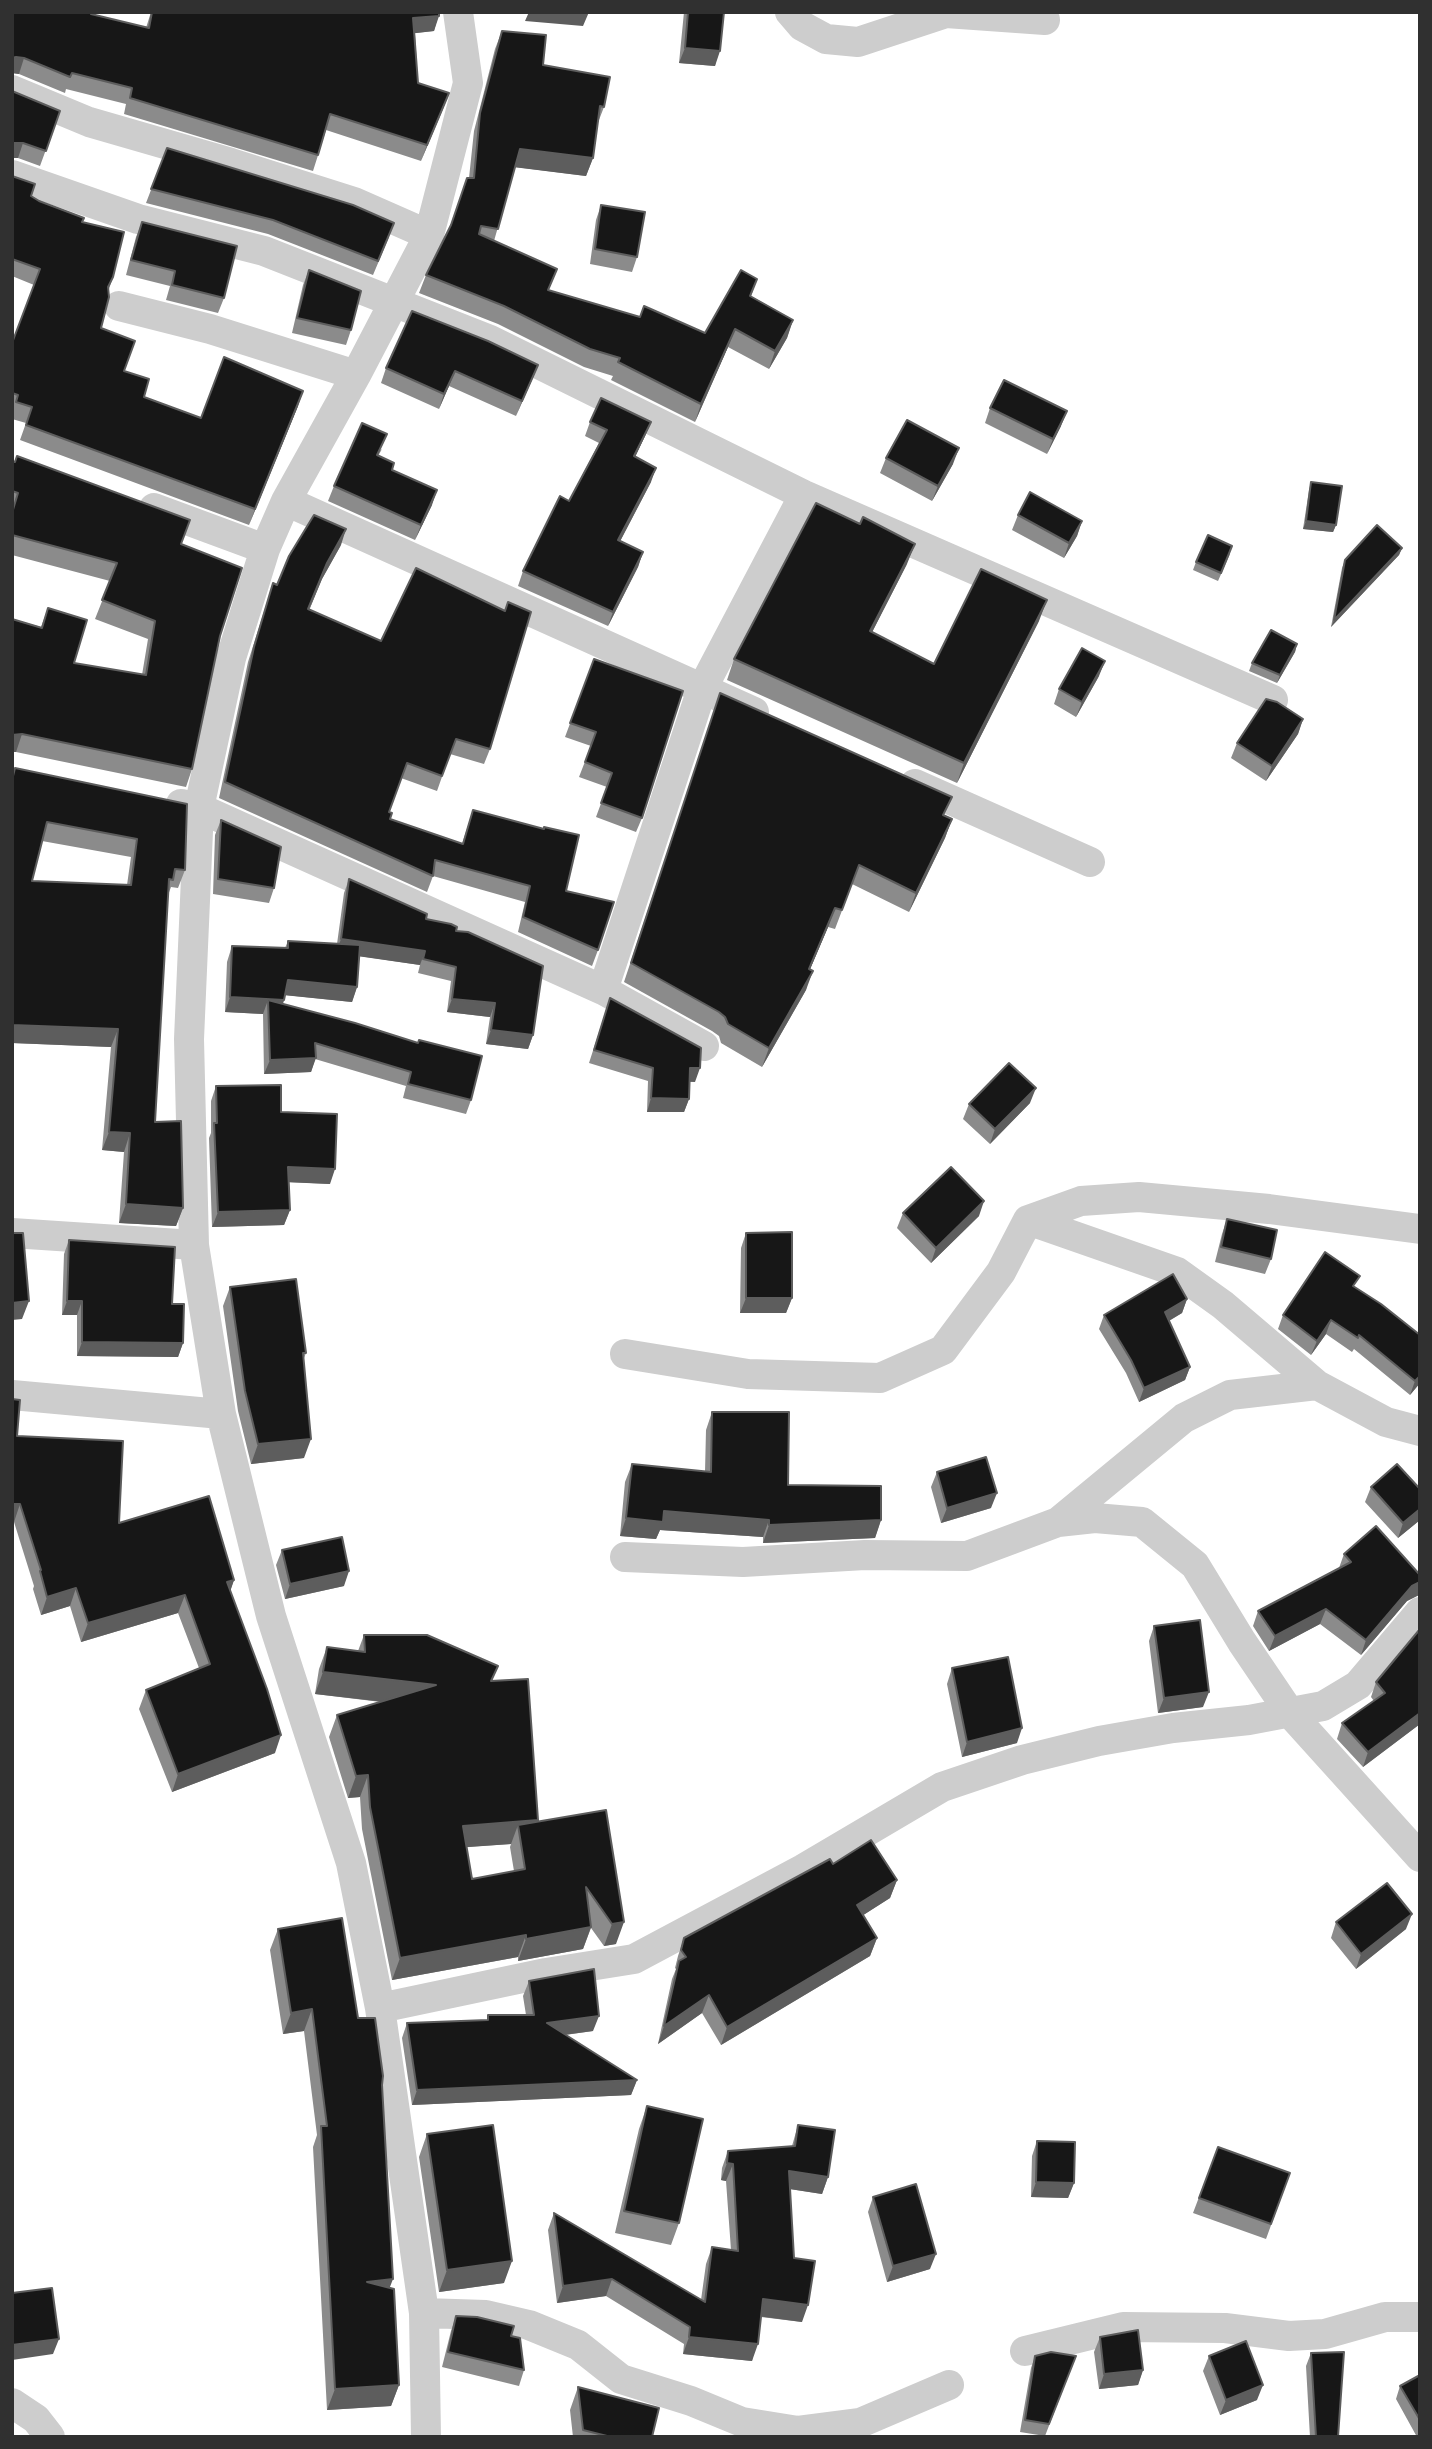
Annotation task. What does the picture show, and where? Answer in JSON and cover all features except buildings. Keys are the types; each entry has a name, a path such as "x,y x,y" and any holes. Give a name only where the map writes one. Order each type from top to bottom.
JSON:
{"street":[{"path":"426,2437 424,2313 380,2008 351,1863 271,1616 221,1414 194,1245 189,1039 199,808 230,658 265,549 286,501 356,376 429,234 468,83 458,12"},
{"path":"790,12 802,26 826,38 858,42 946,13 1045,20"},
{"path":"12,90 89,122 354,202 429,234"},
{"path":"12,175 138,219 264,251 490,340 804,495 1273,700"},
{"path":"119,306 210,329 356,376"},
{"path":"603,990 702,689 804,495"},
{"path":"126,498 265,549"},
{"path":"286,501 778,722"},
{"path":"890,772 1090,862"},
{"path":"159,799 199,808 603,990 704,1046"},
{"path":"625,1354 748,1374 880,1378 943,1350 1001,1272 1028,1220 1081,1201 1139,1197 1269,1209 1420,1229"},
{"path":"1028,1220 1177,1272 1223,1306 1317,1385 1386,1422 1420,1431"},
{"path":"12,1233 194,1245"},
{"path":"1058,1522 1184,1419 1230,1395 1317,1385"},
{"path":"12,1395 221,1414"},
{"path":"625,1557 743,1562 866,1555 967,1556 1058,1522 1095,1518 1142,1522 1195,1565 1290,1713 1420,1857"},
{"path":"380,2008 546,1973 634,1959 791,1875 942,1787 1022,1760 1100,1741 1161,1730 1323,1706 1357,1685 1420,1612"},
{"path":"424,2313 486,2315 528,2325 578,2345 621,2379 691,2401 742,2422 798,2431 860,2423 949,2385"},
{"path":"1025,2351 1123,2327 1225,2328 1289,2336 1325,2334 1385,2317 1420,2317"},
{"path":"12,2403 36,2419 50,2437"}]}
